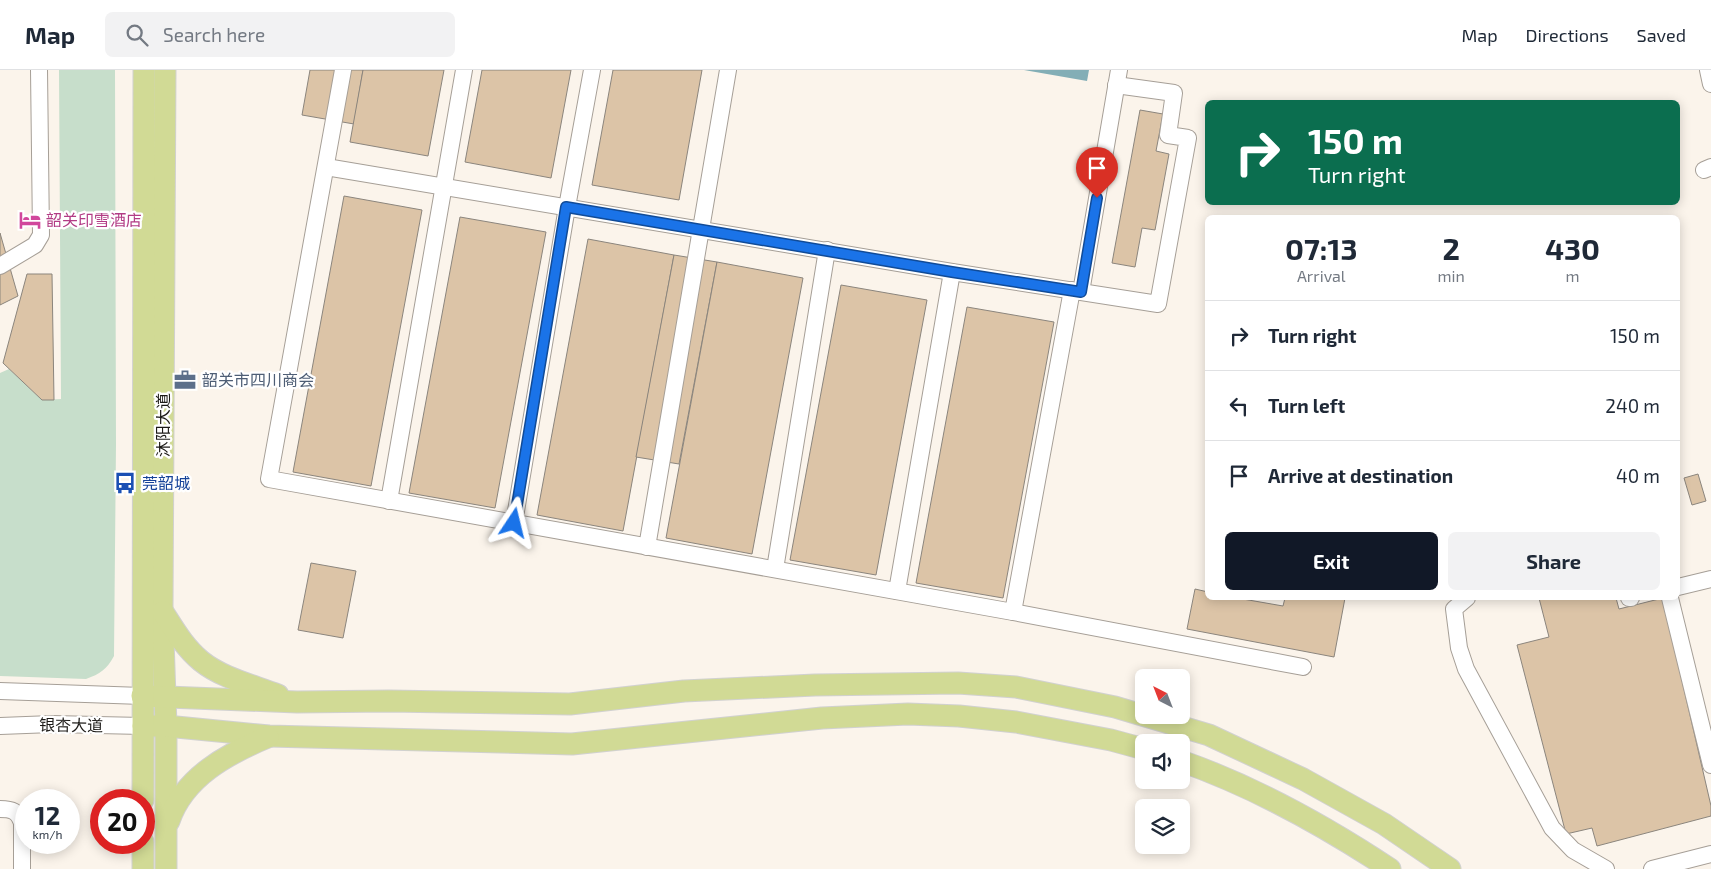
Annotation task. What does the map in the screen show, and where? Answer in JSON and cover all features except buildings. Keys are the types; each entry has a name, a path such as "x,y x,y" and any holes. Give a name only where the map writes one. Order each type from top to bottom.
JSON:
{"main road":[{"name":"沐阳大道","path":"143,789 144,70"},
{"name":"沐阳大道","path":"165,70 162,611 166,696 166,869"},
{"path":"162,611 189,649 214,670 297,702"},
{"path":"142,696 297,702 389,700 570,704 684,691 815,684 958,683 1016,687 1115,707 1209,735 1303,779 1384,824 1450,869"},
{"path":"143,726 166,726 269,736 572,744 687,730 822,718 908,714 959,716 1016,722 1111,740 1135,747"},
{"path":"166,831 175,805 186,789 199,777 237,750 269,736"},
{"path":"1190,764 1288,809 1363,851 1390,869"},
{"path":"143,854 143,869"}],"street":[{"path":"0,266 35,245 41,235 39,70"},
{"path":"343,70 268,480 897,591 1303,667"},
{"path":"389,501 464,70"},
{"path":"514,523 566,207 592,70"},
{"path":"647,547 728,70"},
{"path":"1708,70 1711,84"},
{"path":"326,167 952,272 1076,291 1158,304 1188,138 1168,135 1174,93 1118,77 1076,291 1013,612"},
{"path":"774,569 826,250"},
{"path":"897,591 952,272"},
{"path":"1680,587 1711,579"},
{"path":"1465,600 1454,609 1459,648 1466,670 1552,828 1574,850 1606,869"},
{"path":"1670,600 1711,764"},
{"name":"银杏大道","path":"0,691 142,696"},
{"name":"银杏大道","path":"0,726 52,724 143,726"},
{"path":"0,809 13,810 20,817 22,823 22,869"},
{"path":"1652,869 1711,854"}],"green space":[{"path":"59,70 115,70 116,444 114,656 103,670 86,679 0,676 0,373 9,369 42,400 61,399"}],"water":[{"path":"1024,70 1089,70 1087,81"}],"place":[{"name":"韶关印雪酒店","path":"30,220"},
{"name":"韶关市四川商会","path":"185,380"},
{"name":"莞韶城","path":"125,483"}],"route":[{"path":"514,523 566,207 1081,292 1097,198"}]}
